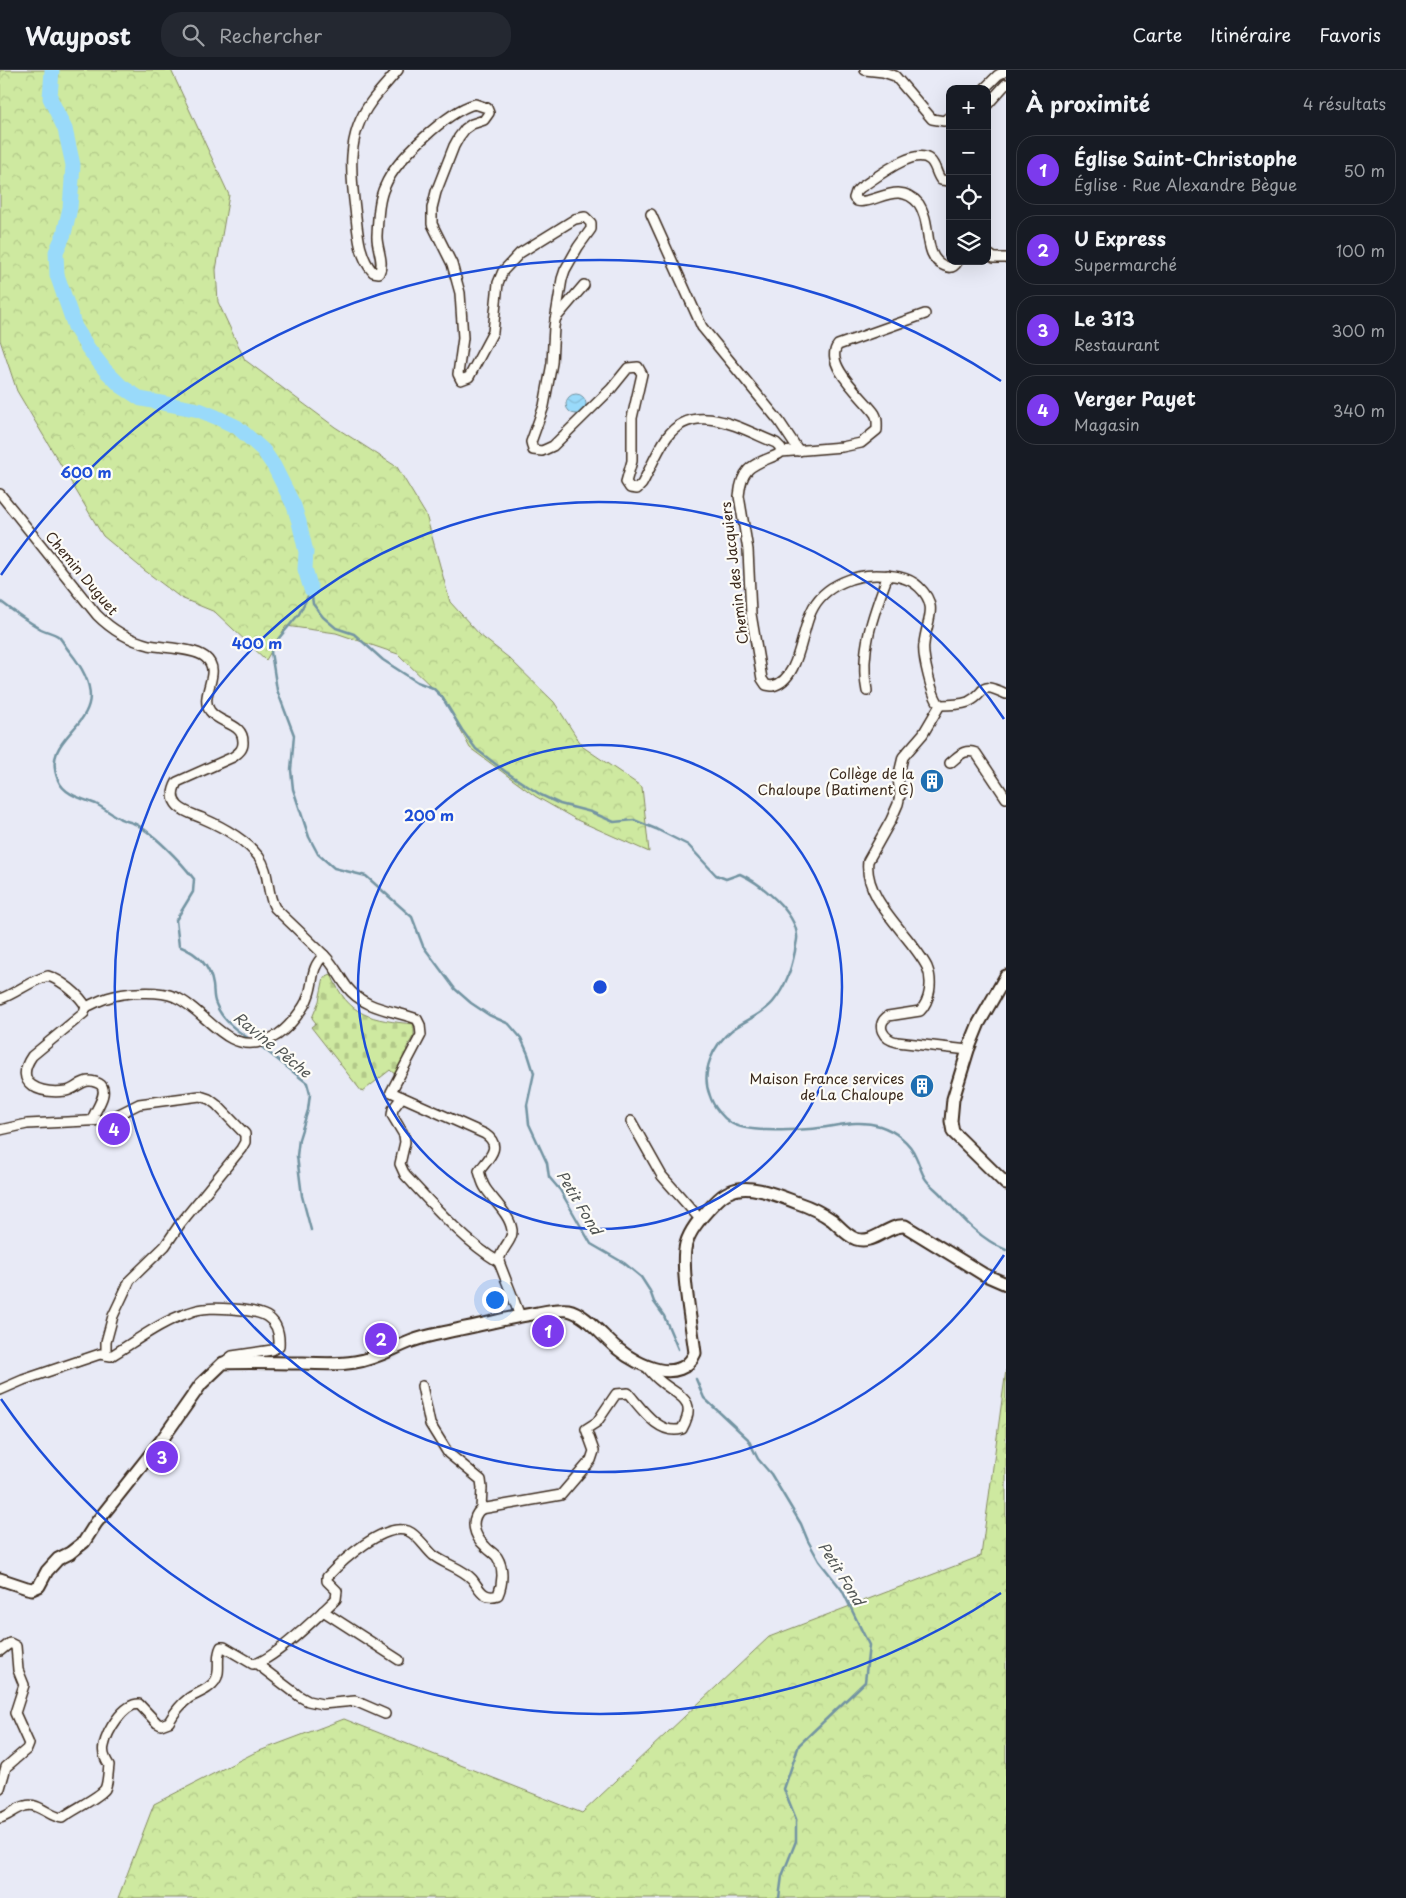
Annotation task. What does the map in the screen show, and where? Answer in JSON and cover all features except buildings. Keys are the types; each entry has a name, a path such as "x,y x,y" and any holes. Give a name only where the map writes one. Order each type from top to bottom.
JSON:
{"main road":[{"path":"1006,976 979,1023 968,1050 952,1099 951,1121 954,1132 1006,1184"},
{"path":"0,1579 32,1589 39,1586 58,1559 70,1553 84,1542 96,1523 161,1441 201,1384 223,1364 255,1362 355,1363 414,1340 520,1316 570,1310 586,1319 619,1350 645,1365 664,1371 678,1370 686,1366 695,1353 685,1253 690,1232 700,1219 728,1192 735,1189 751,1189 800,1203 831,1220 855,1239 873,1238 897,1226 905,1226 982,1274 1006,1284"}],"street":[{"path":"398,70 364,112 352,145 351,177 358,236 369,267 376,273 379,273 381,270 377,242 382,192 391,176 424,138 439,124 470,106 480,105 487,108 489,114 488,117 465,129 454,146 436,192 431,216 435,233 455,272 460,293 463,338 458,369 460,378 464,380 469,377 492,332 498,284 502,271 520,253 575,219 585,217 591,224 592,229 578,247 565,270 555,319 552,363 544,406 531,442 533,450 542,451 553,446 632,366 638,367 642,374 632,418 632,461 626,482 630,488 637,489 642,484 668,436 677,426 698,418 715,419 776,443 780,446 781,452"},
{"path":"865,70 883,72 895,76 932,119 946,119"},
{"path":"988,85 998,75 1006,71"},
{"path":"991,101 1006,84"},
{"path":"946,181 941,180 931,160 923,156 916,156 906,159 860,188 854,198 862,202 881,195 895,193 910,197 919,204 924,215 931,250 937,261 948,268 956,265"},
{"path":"651,214 702,327 779,421 799,451"},
{"path":"991,256 994,258 1006,258"},
{"path":"555,319 584,285"},
{"name":"Chemin des Jacquiers","path":"888,575 856,577 823,594 810,612 794,666 782,682 772,686 766,685 762,678 751,614 748,550 739,496 746,472 759,461 777,456 781,452 842,447 861,443 877,430 878,422 875,415 845,379 834,352 838,345 925,314"},
{"name":"Chemin Duguet","path":"0,494 108,627 124,636 148,644 205,656 211,664 213,675 207,698 209,710 214,716 240,729 244,737 243,747 233,757 177,782 172,794 175,802 180,808 220,826 239,838 259,858 265,868 270,901 274,908 324,955"},
{"path":"867,691 864,662 874,612 888,575 904,578 916,584 926,594 930,604 931,612 924,649 933,696 940,705"},
{"path":"940,705 969,701 984,688 989,687 1006,694"},
{"path":"940,705 922,734 903,757 899,768 900,795 898,804 868,861 867,868 873,889 926,966 929,980 928,997 920,1011 885,1018 882,1026 885,1037 896,1042 968,1050"},
{"path":"950,763 963,752 969,750 976,753 1006,798"},
{"path":"86,1007 108,997 162,992 185,1002 202,1017 237,1042 258,1043 279,1035 308,999 316,962 324,955 333,964 347,987 361,1000 382,1010 417,1019 421,1034 391,1092 492,1138 493,1152 479,1171 484,1187 508,1220 512,1229 511,1237 499,1256 499,1262 520,1316"},
{"path":"0,1000 14,995 31,983 48,976 55,978 83,1000 86,1007 80,1019 32,1056 26,1065 24,1074 29,1083 36,1089 44,1091 67,1091 84,1082 98,1083 102,1086 103,1092 92,1120"},
{"path":"0,1130 27,1124 107,1120 149,1101 200,1096 209,1099 217,1105 245,1134 246,1142 180,1224 165,1246 130,1280 113,1316 106,1342 106,1355"},
{"path":"402,1097 393,1109 392,1115 404,1135 405,1142 400,1164 405,1175 469,1240 485,1254 499,1262"},
{"path":"630,1121 662,1176 700,1219"},
{"path":"0,1390 23,1380 100,1354 111,1356 170,1320 198,1310 214,1308 257,1311 264,1314 276,1325 280,1335 279,1346 272,1350 232,1356 223,1364"},
{"path":"257,1664 296,1637 336,1599 337,1591 327,1581 327,1577 359,1547 372,1539 396,1530 407,1531 416,1537 434,1555 470,1578 483,1594 492,1597 498,1595 502,1586 502,1571 497,1556 484,1545 475,1533 473,1522 475,1514 481,1509 561,1496 591,1460 594,1451 586,1429 597,1422 616,1394 628,1393 652,1420 661,1426 673,1431 682,1429 687,1419 688,1405 682,1395 659,1380 645,1365"},
{"path":"422,1386 430,1424 448,1453 480,1480 482,1488 481,1509"},
{"path":"323,1611 399,1660"},
{"path":"0,1651 10,1642 16,1646 18,1670 24,1685 15,1713 29,1744 28,1749 6,1767 0,1788"},
{"path":"0,1818 27,1805 37,1807 55,1818 62,1818 97,1797 105,1788 109,1765 104,1758 103,1747 107,1736 122,1712 133,1704 139,1704 157,1724 161,1725 169,1722 188,1699 215,1681 218,1672 218,1652 221,1647 253,1664 257,1664 308,1701 328,1704 356,1701 385,1714"}],"green space":[{"path":"0,70 171,70 229,195 216,270 218,302 245,360 335,427 397,467 426,515 450,602 480,635 509,658 554,702 583,747 642,787 649,852 577,820 535,796 470,748 444,699 398,654 336,633 286,626 266,660 215,612 181,598 103,536 17,391 0,340"},
{"path":"331,974 345,999 363,1014 386,1021 414,1024 414,1035 406,1049 409,1051 397,1076 390,1070 362,1092 311,1027 316,1023 312,1018 319,1001 324,977"},
{"path":"1006,1370 1006,1898 118,1898 154,1804 254,1753 344,1719 582,1813 769,1637 981,1556"}],"water":[{"path":"576,394 583,397 586,404 583,411 576,414 569,411 566,404 569,397"}],"waterway":[{"path":"52,70 50,98 65,129 73,165 70,208 64,234 56,252 57,275 75,327 105,370 121,386 141,399 199,410 216,417 237,427 263,450 274,466 294,506 306,552 305,569 311,589"},
{"path":"311,589 313,604 323,617 336,628 354,634 383,660 417,682 433,688 442,697 476,749 506,772 541,795 560,804 591,812 614,822 634,820 656,829 688,845 716,875 726,879 740,874 767,891 784,908 795,927 797,938 792,965 785,984 769,1007 737,1026 725,1036 710,1060 707,1087 711,1100 724,1118 738,1126 758,1130 809,1129 862,1123 886,1128 896,1134 910,1147 925,1178 965,1220 979,1234 1006,1250"},
{"name":"Petit Fond","path":"311,590 299,614 279,638 271,652 277,690 294,735 291,770 293,789 309,837 318,854 334,868 366,876 412,917 423,946 455,989 489,1015 509,1024 521,1038 534,1073 527,1105 529,1124 547,1163 549,1177 560,1190 591,1244 624,1263 641,1277 650,1291 654,1302 664,1316 678,1349"},
{"name":"Ravine Pêche","path":"0,601 36,626 59,637 86,677 90,696 86,711 59,748 55,762 58,780 74,796 96,804 121,819 141,827 174,856 194,879 193,892 176,920 179,946 197,956 206,966 213,985 214,999 222,1015 230,1025 251,1040"},
{"name":"Ravine Pêche","path":"258,1044 307,1083 310,1094 308,1110 299,1139 297,1156 302,1196 311,1230"},
{"name":"Petit Fond","path":"696,1379 704,1398 748,1439 758,1459 771,1474 801,1524 819,1561 842,1590 869,1645 865,1682 799,1745 784,1789 796,1819 796,1841 782,1876 779,1898"}],"place":[{"name":"Collège de la Chaloupe (Batiment C)","path":"932,781"},
{"name":"Maison France services de La Chaloupe","path":"922,1086"},
{"name":"Verger Payet","path":"114,1129"},
{"name":"Église Saint-Christophe","path":"548,1331"},
{"name":"U Express","path":"381,1339"},
{"name":"Le 313","path":"162,1457"}]}
